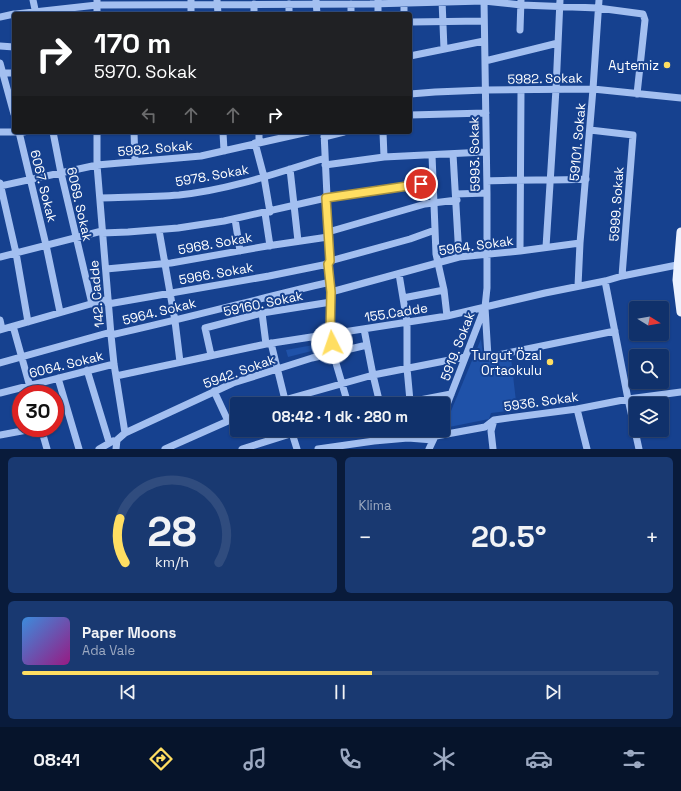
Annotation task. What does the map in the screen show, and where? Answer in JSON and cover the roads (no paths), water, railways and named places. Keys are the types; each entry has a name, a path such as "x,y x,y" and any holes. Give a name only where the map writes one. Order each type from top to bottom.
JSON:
{"main road":[{"path":"681,232 677,280 681,312"}],"street":[{"path":"33,0 35,12 96,2 217,2 254,4 316,2 351,4 378,2 404,3 484,1 559,3 643,14 645,20 637,94"},
{"name":"59101. Sokak","path":"578,286 599,0"},
{"path":"442,1 444,49"},
{"name":"5993. Sokak","path":"484,1 486,113 485,152 487,181 487,288 485,307"},
{"path":"96,2 97,12"},
{"path":"217,2 218,12"},
{"path":"316,2 317,12"},
{"path":"520,30 521,2"},
{"path":"404,3 404,12"},
{"path":"546,247 556,89 559,3"},
{"path":"254,4 254,12"},
{"path":"289,4 289,12"},
{"path":"351,4 351,12"},
{"path":"0,17 12,15"},
{"path":"412,22 484,21"},
{"path":"412,56 484,41"},
{"path":"485,61 558,43"},
{"path":"0,46 12,47"},
{"path":"0,63 12,102"},
{"path":"4,73 12,73"},
{"name":"5982. Sokak","path":"412,94 485,90 521,91 593,89 681,98"},
{"path":"520,251 521,91"},
{"path":"412,115 486,113"},
{"name":"5999. Sokak","path":"590,130 633,135 622,276"},
{"path":"0,132 12,132"},
{"name":"6067. Sokak","path":"19,134 46,245 60,312"},
{"name":"6069. Sokak","path":"53,134 61,173 92,304"},
{"name":"142. Cadde","path":"97,134 97,165 108,302 114,364 125,433"},
{"path":"134,134 135,161"},
{"path":"223,134 224,151"},
{"path":"259,134 257,143 264,177 270,246"},
{"name":"5982. Sokak","path":"0,185 97,165 177,159 224,151 293,134"},
{"path":"324,134 324,162 331,292 330,334 333,353 346,397"},
{"path":"383,134 384,157"},
{"name":"5978. Sokak","path":"100,198 180,195 236,185 290,169 324,162 384,157 485,152"},
{"path":"453,154 459,258"},
{"path":"432,155 436,254 444,290 446,316"},
{"path":"290,169 298,241"},
{"path":"487,181 550,181 586,179"},
{"path":"0,257 102,232 178,228 235,219 326,198 433,182"},
{"path":"0,185 16,253 28,322"},
{"name":"5968. Sokak","path":"106,269 164,264 298,241 328,234 434,202 456,197 487,193"},
{"path":"235,219 240,251"},
{"path":"159,230 169,294 175,321 180,362"},
{"name":"5966. Sokak","path":"1,329 92,304 169,294 329,263 435,230"},
{"name":"5964. Sokak","path":"331,292 439,262 459,258 580,243"},
{"name":"155.Cadde","path":"116,376 269,343 364,330 446,316 622,276 678,265"},
{"path":"399,274 407,322 407,368 410,397"},
{"path":"605,281 639,449"},
{"name":"5964. Sokak","path":"0,363 111,334 175,321 212,310 330,282"},
{"path":"403,298 444,290"},
{"name":"59160. Sokak","path":"211,355 205,328 262,313 331,302"},
{"path":"485,307 488,357 615,331"},
{"name":"5919. Sokak","path":"450,397 485,307"},
{"path":"262,313 284,397"},
{"path":"0,320 1,329"},
{"path":"13,326 30,385"},
{"path":"364,330 378,397"},
{"name":"5942. Sokak","path":"125,433 233,383 333,353 367,345"},
{"path":"301,397 373,376 465,357"},
{"name":"6064. Sokak","path":"34,385 114,364"},
{"path":"87,370 108,442"},
{"path":"58,378 79,449"},
{"name":"6064. Sokak","path":"0,394 12,391"},
{"path":"165,449 228,421 214,391"},
{"name":"5936. Sokak","path":"450,433 485,427 494,420 577,409 628,399 681,392"},
{"path":"433,397 451,394"},
{"path":"577,409 587,449"},
{"path":"493,449 491,431 494,420"},
{"path":"0,435 12,433"},
{"path":"99,449 108,442 116,440 125,433"},
{"path":"44,437 47,449"},
{"path":"244,449 277,437"},
{"path":"293,437 297,449"},
{"name":"5936. Sokak","path":"318,449 374,440 417,437"},
{"path":"430,449 434,437"},
{"path":"116,440 116,449"}],"place":[{"name":"Aytemiz","path":"667,65"},
{"name":"Turgut Özal Ortaokulu","path":"550,362"}]}
